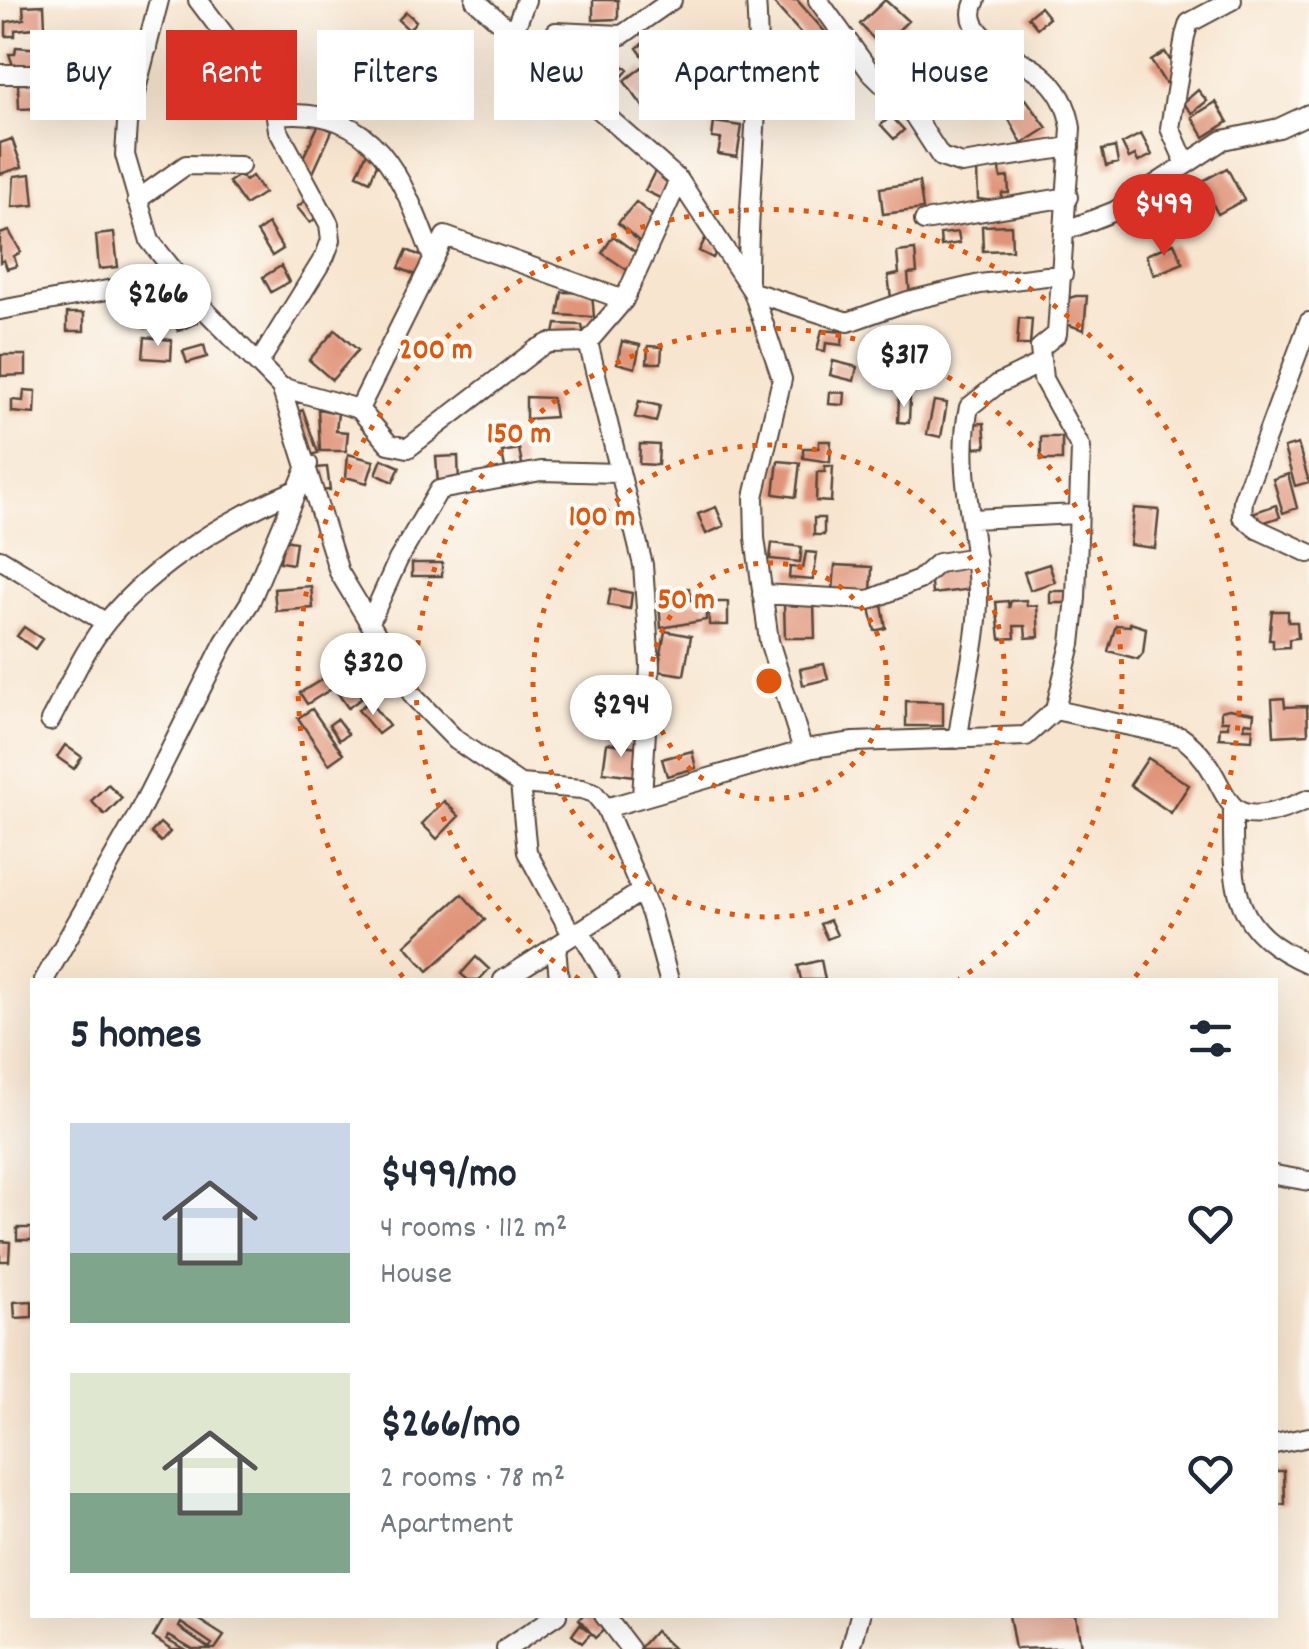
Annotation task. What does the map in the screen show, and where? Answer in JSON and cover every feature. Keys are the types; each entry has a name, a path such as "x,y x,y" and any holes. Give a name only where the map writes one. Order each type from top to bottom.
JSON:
{"street":[{"path":"160,0 127,124 125,155 150,241 177,277 281,387 339,572 414,697 456,740 520,784 582,789 594,793 606,808 642,890 667,978"},
{"path":"198,0 221,30"},
{"path":"475,0 509,30"},
{"path":"515,30 526,0"},
{"path":"619,36 672,0"},
{"path":"751,288 747,196 759,45 756,0"},
{"path":"818,0 875,77"},
{"path":"976,0 973,24 980,30"},
{"path":"1185,162 1170,128 1186,36 1190,24 1232,0"},
{"path":"0,74 38,74 147,49"},
{"path":"606,808 803,750 854,742 1026,736 1055,710 1071,644 1081,448 1062,418 1040,364 1040,346 1057,334 1070,148 1068,112 1056,90 1024,63"},
{"path":"297,114 312,114 340,124 381,147 406,188 432,258"},
{"path":"1067,230 1115,212 1185,162 1224,140 1278,128 1309,114"},
{"path":"260,361 331,240 329,224 278,130 277,120"},
{"path":"612,120 680,180 751,288 782,379 754,497 768,641 803,750"},
{"path":"917,120 941,157 952,163 1070,148"},
{"path":"137,200 186,165 240,166"},
{"path":"281,387 359,408 389,444 408,448 538,349 549,343 588,342 624,300 680,180"},
{"path":"924,221 1068,198"},
{"path":"359,408 432,258 450,235 624,300"},
{"path":"751,288 848,322 908,301 980,284 1062,274"},
{"path":"0,310 177,277"},
{"path":"1309,322 1243,500 1242,516 1256,529 1309,553"},
{"path":"588,342 643,565 648,626 648,752 642,797"},
{"path":"958,739 963,687 978,616 973,519 964,482 968,407 998,384 1040,364"},
{"path":"45,978 136,818 224,643 250,602 308,464"},
{"path":"370,622 398,560 439,490 541,471 618,472"},
{"path":"50,721 105,622 182,556 236,519 298,488"},
{"path":"973,519 1076,514"},
{"path":"762,594 869,600 919,580 938,563 976,556"},
{"path":"0,560 105,622"},
{"path":"1055,710 1180,737 1197,749 1233,810 1233,869 1243,917 1265,942 1309,964"},
{"path":"520,784 527,852 570,937 606,978"},
{"path":"1233,810 1263,816 1309,800"},
{"path":"507,978 642,890"},
{"path":"560,978 570,937"},
{"path":"1278,1176 1309,1181"},
{"path":"1278,1443 1309,1436"},
{"path":"506,1649 552,1618"},
{"path":"606,1618 630,1649"},
{"path":"850,1649 859,1618"}],"building":[{"path":"593,0 618,0 618,19 593,20"},
{"path":"771,0 797,0 823,30 798,30"},
{"path":"885,0 908,21 899,30 875,30 875,40 860,24"},
{"path":"44,5 45,27 15,30 15,36 6,36 6,22 24,19 23,6"},
{"path":"1040,7 1049,18 1037,28 1028,17"},
{"path":"406,12 416,21 409,30 398,20"},
{"path":"16,47 30,48 30,69 14,68 9,54 15,54"},
{"path":"1165,52 1179,74 1165,83 1151,61"},
{"path":"619,62 628,70 619,80"},
{"path":"639,69 639,101 624,81"},
{"path":"18,84 30,84 30,109 19,109"},
{"path":"1198,90 1207,101 1192,113 1183,103"},
{"path":"1024,100 1047,128 1022,144 1009,120 1024,120"},
{"path":"1216,102 1228,122 1204,137 1192,117"},
{"path":"895,120 904,130 894,139 881,125"},
{"path":"714,122 742,126 737,157 718,154 721,139 712,138"},
{"path":"319,124 332,131 313,173 299,166"},
{"path":"1141,134 1152,155 1138,162 1135,155 1129,158 1122,144"},
{"path":"12,139 22,167 0,174 0,143"},
{"path":"1115,147 1118,163 1106,166 1102,150"},
{"path":"367,152 380,157 370,181 357,175"},
{"path":"1000,168 1001,178 1008,177 1009,193 1002,193 1001,202 978,199 977,170"},
{"path":"1227,168 1244,200 1218,214 1201,182"},
{"path":"656,169 671,176 660,198 645,191"},
{"path":"31,174 34,205 12,207 14,176"},
{"path":"240,175 245,181 252,176 264,193 245,205 229,182"},
{"path":"919,182 923,209 883,214 880,188"},
{"path":"306,200 318,216 310,223 297,207"},
{"path":"636,202 659,221 640,242 618,223"},
{"path":"268,224 283,249 272,256 257,232"},
{"path":"1011,225 1012,250 983,251 982,226"},
{"path":"9,231 21,252 14,256 17,266 7,269 4,260 0,262 0,234"},
{"path":"958,232 960,243 941,246 940,234"},
{"path":"114,233 118,267 99,269 96,235"},
{"path":"613,236 641,256 630,272 602,253"},
{"path":"705,239 719,246 713,258 699,251"},
{"path":"1174,243 1183,263 1154,275 1146,255"},
{"path":"407,250 430,260 423,278 399,268"},
{"path":"915,250 917,273 908,274 910,296 891,298 888,276 899,274 897,252"},
{"path":"281,266 289,282 271,292 263,277"},
{"path":"562,292 592,293 594,317 558,315"},
{"path":"1087,296 1084,330 1066,324 1066,299"},
{"path":"156,301 160,322 146,328 138,308"},
{"path":"190,304 198,322 178,331 170,314"},
{"path":"67,313 84,313 84,331 67,331"},
{"path":"1019,318 1032,319 1030,345 1017,345"},
{"path":"556,324 582,325 585,341 553,339"},
{"path":"335,330 358,350 332,380 309,360"},
{"path":"822,330 843,332 842,345 826,343 825,351 817,350"},
{"path":"145,337 172,340 171,360 143,358"},
{"path":"622,341 640,345 635,368 617,363"},
{"path":"204,345 207,357 187,363 183,351"},
{"path":"648,346 662,347 661,363 647,363"},
{"path":"1,355 26,355 26,375 1,376"},
{"path":"833,361 857,367 854,381 830,375"},
{"path":"883,365 897,369 894,381 880,376"},
{"path":"24,390 36,391 35,414 12,412 12,400 23,401"},
{"path":"830,392 845,393 844,405 829,404"},
{"path":"899,396 910,397 909,423 898,422"},
{"path":"526,397 552,398 555,417 526,419"},
{"path":"639,401 660,406 656,422 635,417"},
{"path":"934,401 947,403 941,437 927,434"},
{"path":"318,409 338,413 336,431 348,432 346,451 320,451"},
{"path":"303,410 318,453 311,455 296,413"},
{"path":"984,423 986,447 975,448 972,424"},
{"path":"1041,437 1062,437 1062,460 1041,460"},
{"path":"819,441 831,441 830,462 803,458 803,448 819,448"},
{"path":"640,444 659,445 658,465 639,464"},
{"path":"1298,444 1309,482 1295,486 1284,448"},
{"path":"519,449 523,469 506,473 502,452"},
{"path":"348,454 374,461 367,483 346,477"},
{"path":"458,456 459,484 438,485 436,457"},
{"path":"382,459 400,467 393,482 376,474"},
{"path":"778,461 800,463 796,497 774,494"},
{"path":"825,466 833,466 831,502 816,501 817,472 825,472"},
{"path":"327,467 330,490 318,491 315,468"},
{"path":"1288,474 1297,508 1283,513 1273,479"},
{"path":"1276,505 1280,517 1253,526 1249,514"},
{"path":"716,507 724,526 706,534 698,514"},
{"path":"1134,508 1159,510 1155,548 1130,545"},
{"path":"814,518 824,518 824,535 814,535"},
{"path":"283,540 296,542 293,564 280,562"},
{"path":"772,543 802,547 800,562 770,559"},
{"path":"806,552 817,553 813,580 789,578 790,567 803,568"},
{"path":"412,563 442,563 442,576 412,576"},
{"path":"1049,564 1055,582 1030,590 1024,572"},
{"path":"835,565 872,567 871,595 833,592"},
{"path":"970,568 972,589 932,594 930,572"},
{"path":"311,586 313,608 276,611 274,589"},
{"path":"689,588 690,600 706,600 706,620 661,628 658,590"},
{"path":"611,589 632,593 630,609 608,605"},
{"path":"1050,591 1070,591 1069,603 1050,603"},
{"path":"1026,600 1027,606 1037,605 1039,637 1026,638 1025,626 1014,626 1015,638 1000,639 996,602 1008,601 1009,608 1011,601"},
{"path":"709,602 728,602 728,625 709,625"},
{"path":"814,602 815,638 785,638 784,603"},
{"path":"882,605 886,628 875,631 870,608"},
{"path":"1272,611 1288,611 1288,622 1297,622 1298,638 1289,639 1289,647 1273,648 1273,640 1269,640"},
{"path":"1130,623 1146,628 1143,653 1138,659 1108,651 1116,625"},
{"path":"24,627 42,639 35,649 17,636"},
{"path":"665,631 691,636 684,675 658,671"},
{"path":"824,664 828,679 803,685 800,669"},
{"path":"337,670 344,681 307,704 300,693"},
{"path":"351,682 362,698 348,708 337,692"},
{"path":"1284,698 1285,707 1307,706 1308,734 1274,736 1272,699"},
{"path":"369,701 389,726 378,734 358,710"},
{"path":"906,701 943,702 943,726 906,726"},
{"path":"312,709 343,754 329,764 298,718"},
{"path":"1221,711 1254,713 1253,723 1245,722 1244,728 1253,728 1252,740 1219,738 1220,727 1228,727 1228,721 1221,721"},
{"path":"337,719 348,734 339,740 329,725"},
{"path":"607,743 638,747 635,776 603,772"},
{"path":"65,745 82,757 74,769 57,757"},
{"path":"692,751 696,768 667,776 662,759"},
{"path":"1148,758 1189,785 1171,813 1130,785"},
{"path":"108,784 122,798 105,815 91,801"},
{"path":"444,801 459,816 437,839 422,824"},
{"path":"160,823 170,832 161,842 151,833"},
{"path":"462,894 485,920 428,971 405,945"},
{"path":"830,920 837,935 827,939 820,924"},
{"path":"476,957 489,969 481,978 461,974"},
{"path":"821,960 825,978 801,978 798,966"},
{"path":"17,1228 30,1228 30,1240 17,1240"},
{"path":"0,1241 10,1242 9,1261 0,1261"},
{"path":"30,1301 30,1317 15,1318 14,1302"},
{"path":"1278,1471 1284,1471 1285,1504 1278,1505"},
{"path":"164,1618 196,1618 224,1636 215,1649 193,1649 169,1635 167,1639 184,1649 172,1649 153,1637","holes":["181,1623 212,1644 209,1648 179,1627"]},
{"path":"598,1618 606,1628 595,1638 579,1619"},
{"path":"1010,1618 1076,1618 1081,1647 1015,1649"},
{"path":"580,1624 591,1633 582,1643 572,1635"},
{"path":"655,1631 674,1649 639,1649"}]}
